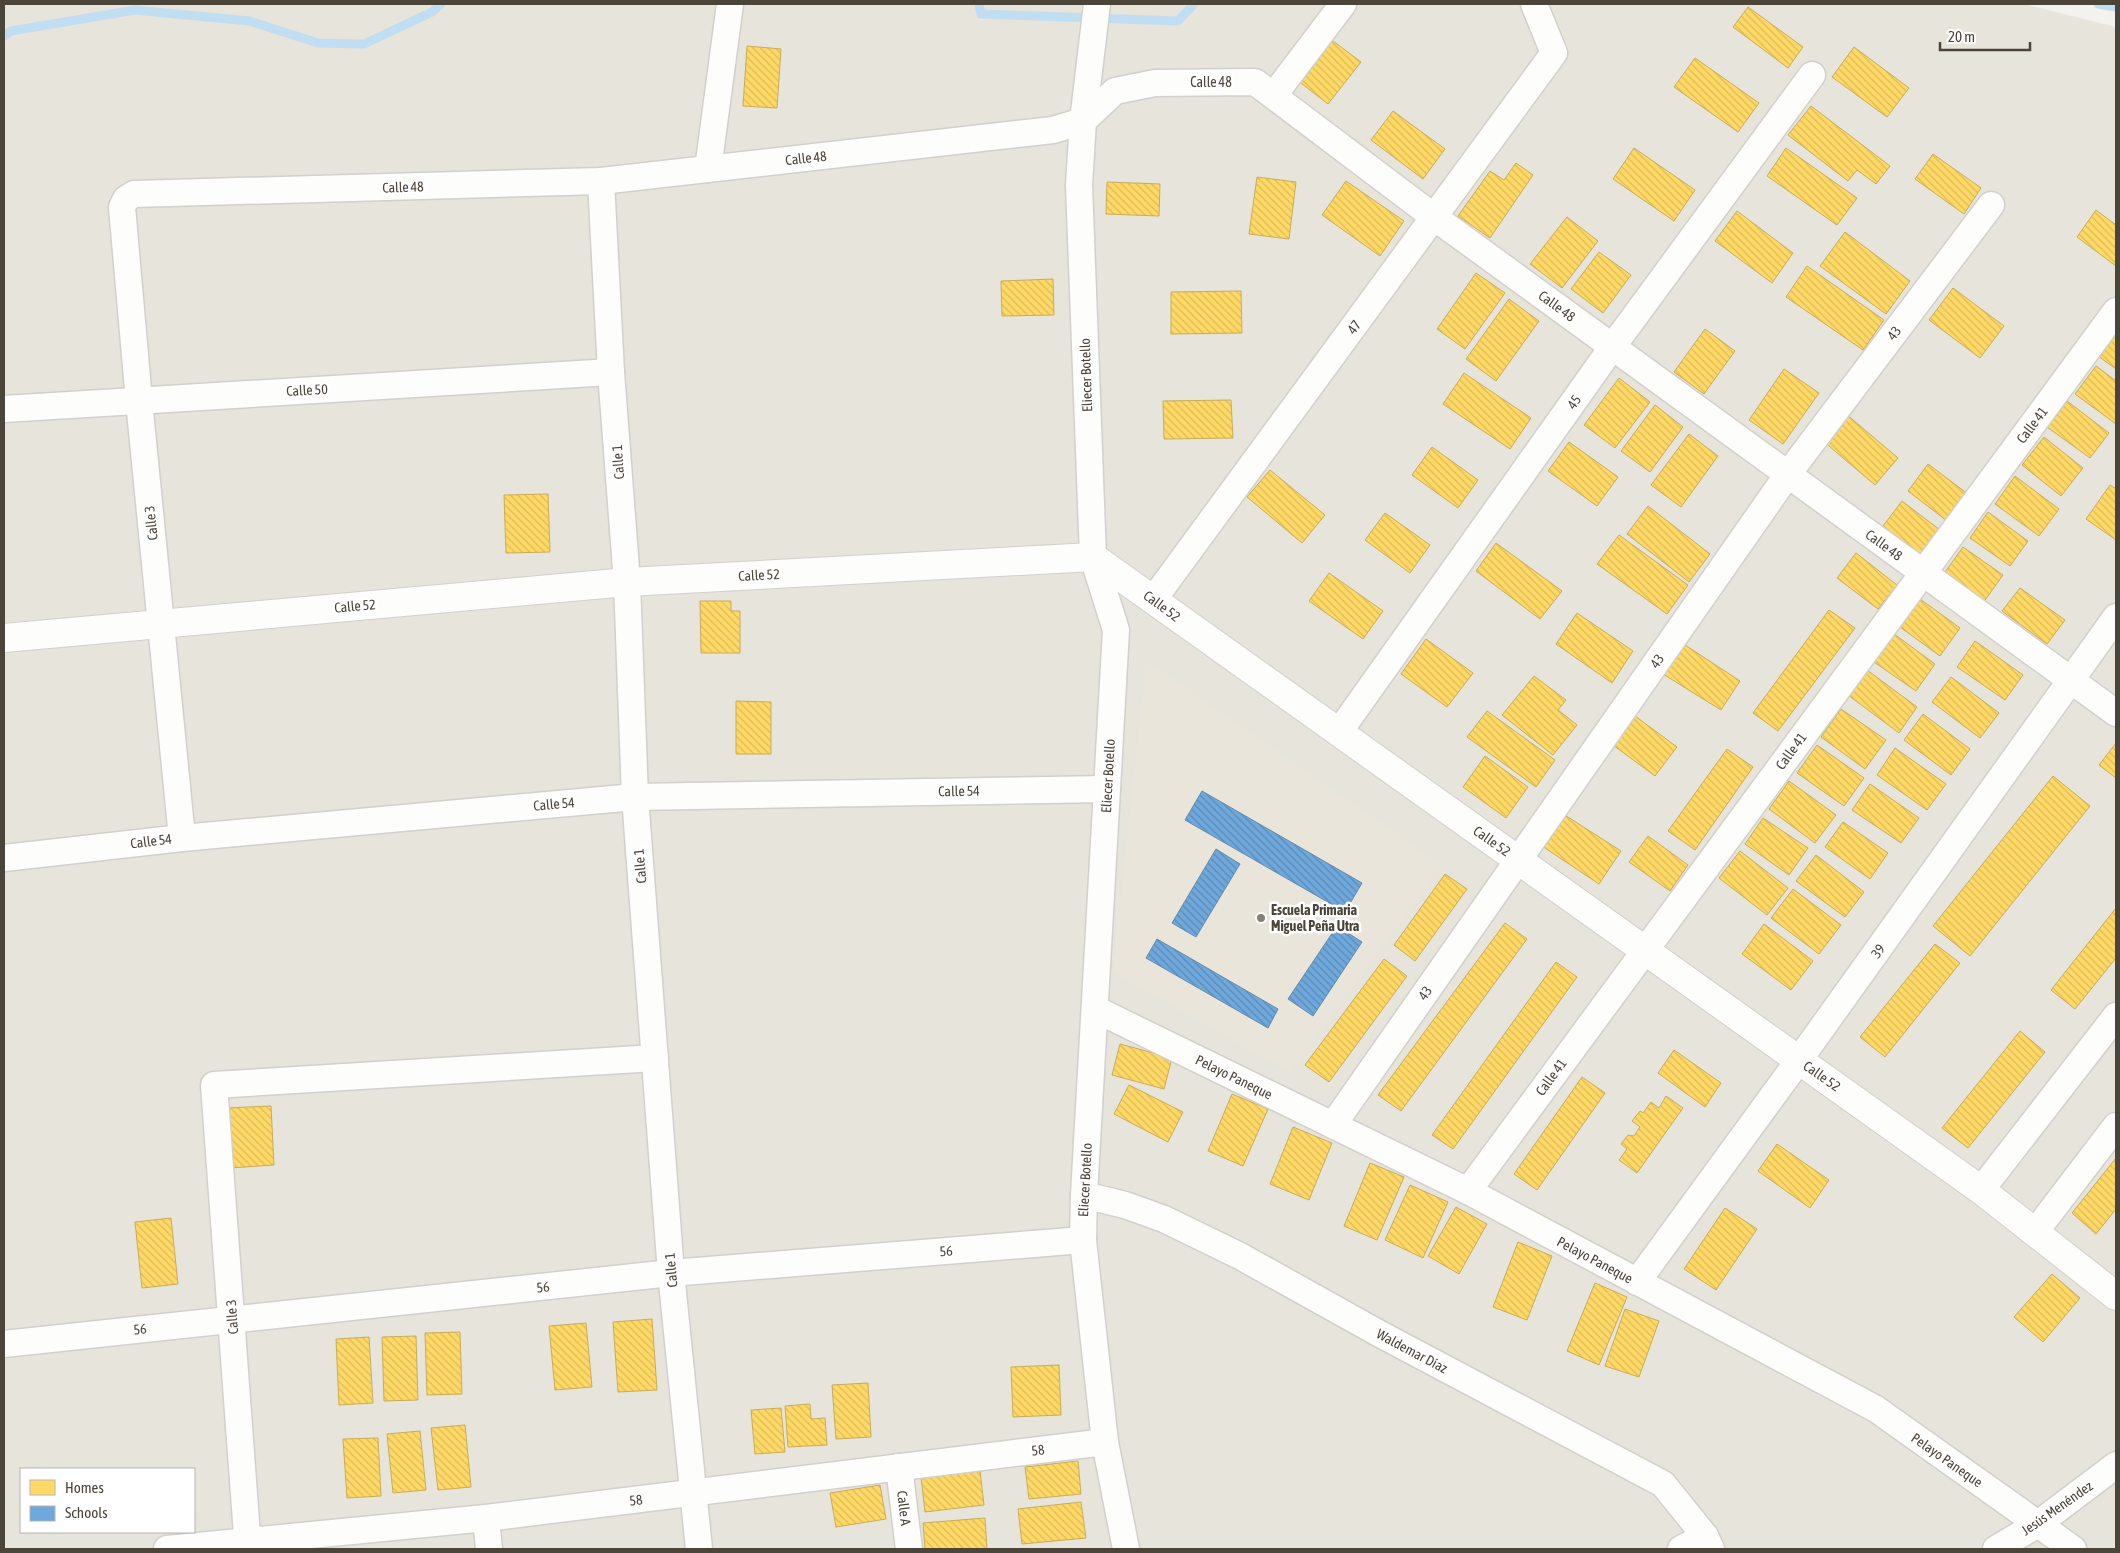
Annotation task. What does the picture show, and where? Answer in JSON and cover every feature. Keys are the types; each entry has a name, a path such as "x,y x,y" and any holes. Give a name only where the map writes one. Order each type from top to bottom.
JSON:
{"street":[{"path":"708,169 730,4"},
{"name":"Eliecer Botello","path":"1097,4 1083,121 1079,185 1093,557 1116,630 1083,1240 1105,1442 1126,1549"},
{"path":"1274,95 1343,4"},
{"name":"47","path":"1153,600 1554,53 1534,4"},
{"name":"45","path":"1339,732 1613,346 1812,75"},
{"name":"Calle 48","path":"122,207 126,199 134,194 601,181 1053,130 1083,121 1114,91 1155,82 1255,82 1434,217 1922,573 2072,680 2116,714"},
{"name":"Calle 1","path":"601,181 611,372 627,582 635,797 671,1273 699,1549"},
{"name":"43","path":"1333,1125 1788,474 1991,205"},
{"name":"Calle 3","path":"122,207 138,401 182,838"},
{"name":"Calle 41","path":"1468,1191 2116,311"},
{"name":"Calle 50","path":"4,409 611,372"},
{"name":"Calle 52","path":"4,638 161,622 627,582 1093,557 1981,1190 2116,1296"},
{"name":"39","path":"1637,1282 1799,1060 2116,617"},
{"name":"Calle 54","path":"4,858 182,838 635,797 1107,789"},
{"name":"Pelayo Paneque","path":"1095,1009 1468,1191 1876,1409 2073,1549"},
{"path":"1981,1190 2116,1016"},
{"name":"Calle 3","path":"248,1545 214,1085 655,1058"},
{"path":"2035,1232 2116,1126"},
{"name":"Waldemar Díaz","path":"1084,1196 1125,1205 1156,1216 1214,1244 1663,1484 1708,1543"},
{"name":"56","path":"4,1344 671,1273 1083,1240"},
{"name":"58","path":"167,1549 248,1545 486,1518 1105,1442"},
{"name":"Jesús Menéndez","path":"1996,1549 2038,1524 2116,1465"},
{"name":"Calle A","path":"899,1467 909,1549"},
{"path":"486,1518 489,1549"},
{"path":"1681,1549 1708,1543"}],"shaded area":[{"path":"4,4 2024,4 2116,27 2116,1549 4,1549"},
{"name":"Escuela Primaria Miguel Peña Utra","path":"1146,660 1442,865 1289,1073 1113,972"}],"building: Homes":[{"path":"1748,7 1803,47 1788,68 1733,27"},
{"path":"1329,38 1361,62 1328,104 1297,80"},
{"path":"747,46 781,49 777,108 743,106"},
{"path":"1854,47 1909,88 1887,117 1832,77"},
{"path":"1695,58 1759,103 1738,132 1674,87"},
{"path":"1811,106 1890,166 1876,184 1857,170 1848,181 1788,135"},
{"path":"1393,111 1445,149 1423,179 1371,140"},
{"path":"1634,148 1695,190 1674,221 1613,179"},
{"path":"1786,148 1857,198 1837,225 1767,176"},
{"path":"1933,154 1981,188 1964,214 1915,179"},
{"path":"1516,163 1533,175 1490,238 1458,216 1490,171 1504,180"},
{"path":"1257,177 1296,182 1289,239 1249,234"},
{"path":"1346,181 1404,221 1380,256 1322,215"},
{"path":"1107,182 1160,184 1159,216 1106,214"},
{"path":"2096,210 2116,225 2116,266 2077,237"},
{"path":"1737,211 1793,253 1772,283 1715,241"},
{"path":"1567,217 1598,241 1562,288 1530,264"},
{"path":"1845,232 1910,281 1886,314 1820,266"},
{"path":"1599,252 1631,275 1603,313 1571,289"},
{"path":"1807,266 1884,320 1863,350 1786,297"},
{"path":"1476,273 1505,293 1465,349 1437,329"},
{"path":"1053,279 1054,315 1002,316 1001,281"},
{"path":"1953,288 2004,326 1980,358 1929,320"},
{"path":"1241,291 1242,333 1171,334 1171,292"},
{"path":"1509,299 1539,321 1496,381 1466,359"},
{"path":"1705,329 1735,351 1704,394 1674,372"},
{"path":"2116,332 2116,369 2098,356"},
{"path":"2096,366 2116,381 2116,424 2075,394"},
{"path":"1784,369 1819,393 1783,444 1749,420"},
{"path":"1464,373 1531,418 1510,449 1443,404"},
{"path":"1619,378 1650,402 1615,448 1584,425"},
{"path":"1231,400 1233,438 1164,439 1163,401"},
{"path":"2067,401 2109,433 2090,458 2047,427"},
{"path":"1655,405 1683,427 1650,472 1621,451"},
{"path":"1846,414 1898,458 1875,485 1823,441"},
{"path":"1689,434 1718,456 1681,507 1651,485"},
{"path":"2044,437 2083,468 2061,496 2022,465"},
{"path":"1569,442 1618,477 1597,506 1548,471"},
{"path":"1432,447 1478,480 1458,508 1412,475"},
{"path":"1928,464 1968,494 1947,521 1908,491"},
{"path":"1270,470 1325,515 1302,543 1247,497"},
{"path":"2015,476 2059,509 2039,536 1995,504"},
{"path":"2110,485 2116,489 2116,540 2086,519"},
{"path":"548,494 550,552 506,553 504,495"},
{"path":"1902,501 1940,530 1921,555 1883,526"},
{"path":"1648,506 1710,554 1689,582 1627,534"},
{"path":"1988,512 2028,541 2010,566 1970,538"},
{"path":"1385,513 1430,545 1410,573 1365,540"},
{"path":"1619,535 1688,585 1667,614 1597,564"},
{"path":"1496,543 1562,591 1540,619 1476,571"},
{"path":"1963,547 2003,575 1983,603 1943,575"},
{"path":"1856,553 1897,585 1878,609 1837,578"},
{"path":"1329,573 1383,611 1363,639 1309,601"},
{"path":"2020,588 2065,620 2047,644 2002,611"},
{"path":"1920,599 1960,628 1940,656 1900,627"},
{"path":"700,601 731,601 731,611 740,611 740,653 701,653"},
{"path":"1829,610 1855,628 1778,731 1753,713"},
{"path":"1577,613 1633,651 1612,683 1556,644"},
{"path":"1894,634 1935,664 1916,691 1874,662"},
{"path":"1426,639 1473,673 1447,707 1401,674"},
{"path":"1975,641 2023,675 2005,700 1957,667"},
{"path":"1682,643 1740,681 1721,710 1663,674"},
{"path":"1867,670 1917,707 1899,733 1848,695"},
{"path":"1534,676 1566,700 1558,710 1577,725 1553,755 1502,715"},
{"path":"1951,677 1999,713 1980,738 1932,702"},
{"path":"736,701 771,702 771,754 736,754"},
{"path":"1841,709 1886,740 1865,769 1821,737"},
{"path":"1487,711 1555,760 1536,787 1467,737"},
{"path":"1923,714 1970,749 1951,775 1904,740"},
{"path":"1635,716 1677,747 1655,776 1613,745"},
{"path":"2116,743 2116,778 2099,765"},
{"path":"1817,745 1864,778 1844,806 1797,773"},
{"path":"1895,748 1946,784 1927,810 1877,775"},
{"path":"1727,749 1753,767 1695,850 1668,831"},
{"path":"1485,756 1528,787 1506,818 1463,787"},
{"path":"2053,776 2090,806 1970,956 1933,926"},
{"path":"1789,781 1836,815 1815,843 1769,809"},
{"path":"1870,784 1919,818 1901,843 1852,810"},
{"path":"1560,812 1621,851 1599,884 1539,844"},
{"path":"1763,818 1808,848 1789,875 1745,844"},
{"path":"1843,822 1888,853 1870,879 1825,847"},
{"path":"1648,836 1688,865 1670,891 1629,862"},
{"path":"1740,851 1788,888 1767,915 1719,878"},
{"path":"1816,855 1864,892 1845,917 1796,881"},
{"path":"1445,874 1467,889 1415,961 1394,945"},
{"path":"1793,889 1841,925 1819,954 1771,918"},
{"path":"2116,908 2116,958 2075,1009 2051,990"},
{"path":"1505,923 1527,939 1401,1111 1378,1095"},
{"path":"1764,924 1813,961 1791,990 1742,954"},
{"path":"1935,944 1960,963 1885,1057 1860,1037"},
{"path":"1384,959 1407,976 1329,1082 1305,1065"},
{"path":"1556,962 1577,977 1453,1149 1432,1135"},
{"path":"2020,1031 2045,1052 1968,1148 1942,1128"},
{"path":"1120,1044 1172,1058 1164,1089 1112,1075"},
{"path":"1674,1050 1721,1083 1705,1107 1658,1073"},
{"path":"1582,1077 1605,1093 1537,1190 1514,1174"},
{"path":"1129,1085 1183,1112 1168,1142 1114,1114"},
{"path":"1232,1094 1268,1109 1243,1166 1208,1151"},
{"path":"1666,1096 1683,1108 1637,1173 1619,1160 1627,1149 1621,1144 1628,1135 1634,1136 1640,1127 1632,1121 1640,1111 1643,1113 1651,1102 1659,1108"},
{"path":"271,1106 274,1165 230,1168 227,1108"},
{"path":"1293,1127 1332,1143 1309,1200 1270,1184"},
{"path":"1777,1144 1829,1180 1810,1208 1758,1171"},
{"path":"2116,1158 2116,1209 2096,1234 2072,1213"},
{"path":"1370,1163 1404,1177 1377,1240 1344,1226"},
{"path":"1410,1185 1448,1202 1423,1258 1385,1240"},
{"path":"1456,1207 1487,1224 1459,1274 1428,1256"},
{"path":"1725,1208 1757,1229 1716,1290 1684,1269"},
{"path":"171,1218 178,1284 142,1288 135,1222"},
{"path":"1518,1242 1552,1256 1527,1320 1493,1307"},
{"path":"2052,1274 2080,1298 2043,1342 2014,1317"},
{"path":"1595,1283 1627,1297 1599,1365 1567,1351"},
{"path":"1625,1309 1659,1321 1639,1377 1605,1366"},
{"path":"652,1319 657,1390 618,1392 613,1322"},
{"path":"586,1323 592,1387 555,1390 549,1326"},
{"path":"460,1332 462,1394 427,1395 425,1333"},
{"path":"416,1336 418,1400 384,1401 382,1337"},
{"path":"369,1337 373,1403 339,1405 336,1339"},
{"path":"1059,1365 1061,1415 1013,1417 1011,1367"},
{"path":"868,1383 871,1437 836,1439 832,1385"},
{"path":"810,1404 811,1419 825,1418 827,1445 788,1447 785,1406"},
{"path":"781,1408 785,1452 755,1454 751,1410"},
{"path":"465,1425 471,1487 438,1490 431,1428"},
{"path":"420,1431 426,1490 393,1493 387,1434"},
{"path":"378,1438 381,1496 347,1498 343,1439"},
{"path":"1078,1461 1081,1494 1029,1499 1025,1467"},
{"path":"980,1471 984,1505 925,1512 921,1477"},
{"path":"880,1485 886,1519 836,1527 830,1493"},
{"path":"1081,1502 1086,1538 1022,1544 1018,1509"},
{"path":"985,1518 987,1549 925,1549 923,1523"}],"building: Schools":[{"path":"1202,791 1362,883 1345,912 1185,820"},
{"path":"1216,849 1240,864 1196,937 1172,923"},
{"path":"1337,926 1362,942 1313,1016 1288,999"},
{"path":"1157,939 1278,1009 1268,1028 1146,958"}],"waterway":[{"path":"4,36 11,31 135,10 249,21 318,43 364,44 432,12 441,4"},
{"path":"979,4 981,14 1178,21 1194,4"},
{"path":"2098,4 2116,7"}],"place":[{"name":"Escuela Primaria Miguel Peña Utra","path":"1261,918"}]}
